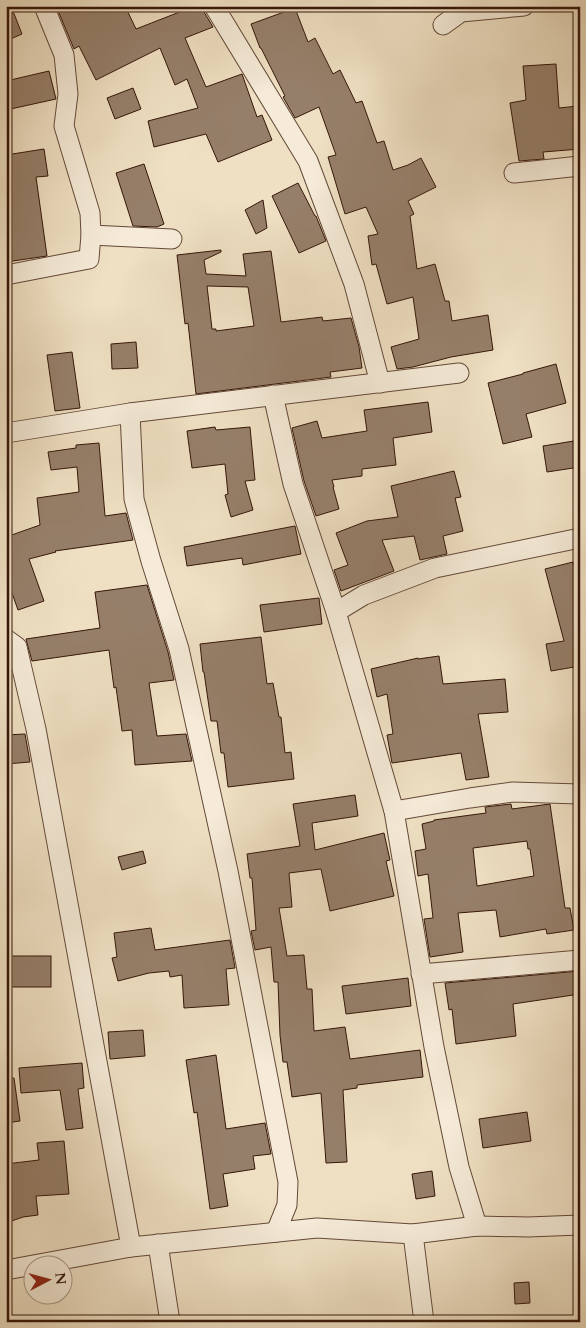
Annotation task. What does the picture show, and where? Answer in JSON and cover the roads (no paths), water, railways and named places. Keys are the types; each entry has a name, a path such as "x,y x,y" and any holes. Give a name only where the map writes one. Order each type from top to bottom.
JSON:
{"street":[{"path":"6,275 90,259 90,213 64,126 68,94 64,55 44,6"},
{"path":"214,6 308,161 354,284 380,384"},
{"path":"443,25 461,12 524,6"},
{"path":"514,173 580,166"},
{"path":"91,235 172,239"},
{"path":"6,433 130,413 460,373"},
{"path":"273,395 293,484 336,612 394,811 434,1047 459,1167 477,1226"},
{"path":"130,413 134,499 151,562 179,649 228,871 288,1182 287,1205 276,1232"},
{"path":"336,612 364,595 435,568 580,538"},
{"path":"6,639 16,647 36,729 131,1247"},
{"path":"394,811 513,792 580,794"},
{"path":"422,974 580,960"},
{"path":"6,1270 131,1247 317,1228 413,1234 477,1226 580,1225"},
{"path":"413,1234 424,1322"},
{"path":"158,1244 170,1322"}]}
